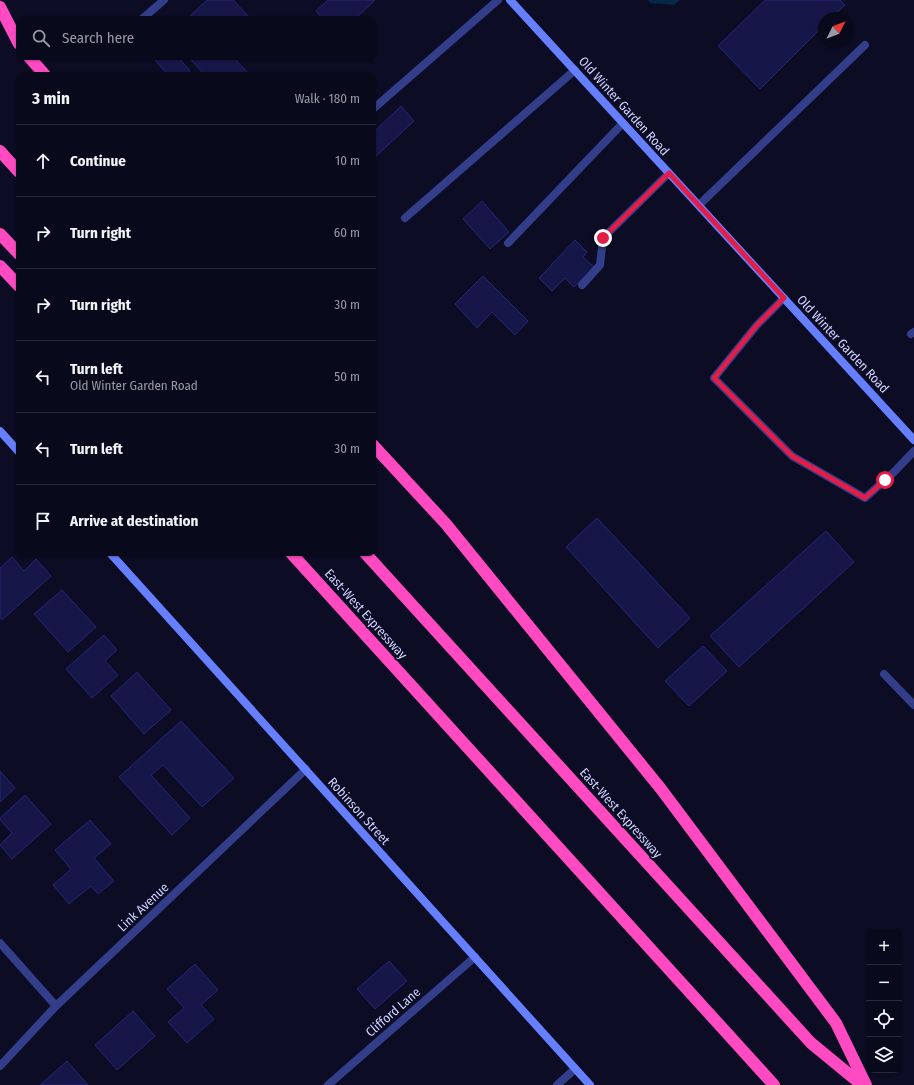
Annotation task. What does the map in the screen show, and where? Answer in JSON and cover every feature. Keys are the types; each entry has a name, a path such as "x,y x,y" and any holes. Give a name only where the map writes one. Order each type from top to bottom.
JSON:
{"highway":[{"path":"0,7 16,38"},
{"path":"32,60 42,72"},
{"path":"0,151 16,169"},
{"path":"0,234 16,251"},
{"path":"0,266 16,283"},
{"path":"376,448 446,524 661,788 836,1023 866,1085"},
{"path":"284,556 431,706"},
{"name":"East-West Expressway","path":"294,556 774,1085"},
{"name":"East-West Expressway","path":"368,556 810,1043 862,1085"}],"street":[{"path":"145,16 164,0"},
{"path":"376,106 498,0"},
{"name":"Old Winter Garden Road","path":"510,0 914,440"},
{"path":"699,205 865,45"},
{"path":"405,218 575,70"},
{"path":"508,243 623,123"},
{"path":"582,285 600,265 603,238 669,173"},
{"path":"784,298 757,325 714,378 792,456 865,498 894,472 914,451"},
{"path":"0,431 16,449"},
{"name":"Robinson Street","path":"113,556 590,1085"},
{"path":"884,674 914,705"},
{"name":"Link Avenue","path":"0,1066 56,1006 306,769"},
{"path":"0,943 56,1006"},
{"name":"Clifford Lane","path":"328,1085 475,957"},
{"path":"557,1085 575,1069"}],"water":[{"path":"648,0 680,0 674,5 650,3"}],"building":[{"path":"207,0 233,0 248,16 190,16"},
{"path":"328,0 375,0 358,16 320,16 316,11"},
{"path":"765,0 840,0 845,5 837,12 818,12 818,31 760,89 718,46"},
{"path":"155,60 181,60 190,71 189,72 165,72"},
{"path":"191,60 236,60 247,72 202,72"},
{"path":"401,106 414,121 376,156 376,130"},
{"path":"482,201 509,232 490,249 463,219"},
{"path":"575,240 587,252 583,257 594,267 574,287 565,278 552,291 539,278"},
{"path":"483,276 528,321 515,335 492,312 477,328 455,304"},
{"path":"597,518 690,618 658,648 566,547"},
{"path":"826,531 854,562 739,667 710,636"},
{"path":"12,557 24,571 36,559 51,576 2,620 0,617 0,568"},
{"path":"62,590 96,627 68,652 34,614"},
{"path":"104,635 117,650 105,661 118,675 92,698 66,669"},
{"path":"703,646 727,671 689,706 665,681"},
{"path":"137,672 171,710 144,734 111,696"},
{"path":"181,721 234,778 202,807 163,765 151,775 190,818 172,835 119,777"},
{"path":"0,771 15,788 0,802"},
{"path":"25,795 51,824 12,859 0,845 12,833 0,820 0,818"},
{"path":"90,820 111,844 94,858 114,881 98,894 91,886 69,904 53,885 71,869 55,850"},
{"path":"389,961 407,981 375,1009 357,989"},
{"path":"195,964 218,990 201,1005 214,1019 187,1043 168,1022 184,1008 167,989"},
{"path":"133,1011 155,1036 117,1070 95,1045"},
{"path":"67,1061 88,1085 40,1085"}],"route":[{"path":"603,238 669,173 784,298 757,325 714,378 792,456 865,498 885,480"}]}
